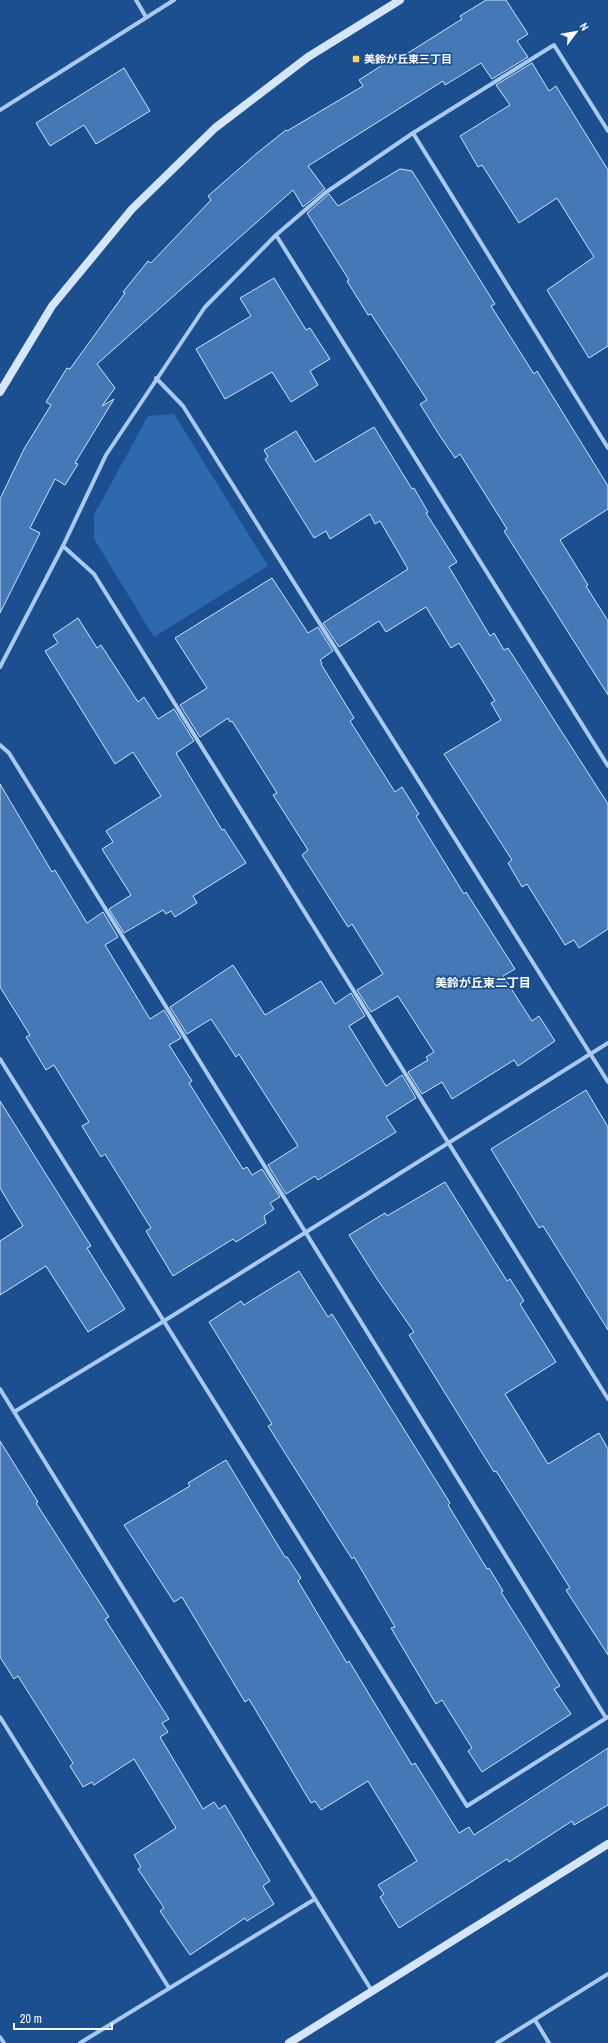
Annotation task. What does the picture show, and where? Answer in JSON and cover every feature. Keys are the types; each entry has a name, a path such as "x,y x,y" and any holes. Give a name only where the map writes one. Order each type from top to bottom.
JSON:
{"street":[{"path":"136,0 146,17"},
{"path":"0,110 174,0"},
{"path":"0,392 52,306 132,209 215,128 308,57 400,0"},
{"path":"0,667 63,546 106,455 156,378 205,307 276,235 325,193 413,133 554,45 608,131"},
{"path":"413,133 608,448"},
{"path":"276,235 608,766"},
{"path":"156,378 183,406 608,1082"},
{"path":"63,546 94,574 608,1399"},
{"path":"0,745 13,760 607,1717 467,1806 0,1058"},
{"path":"14,1412 164,1321 608,1044"},
{"path":"0,1389 372,1991"},
{"path":"0,1717 169,1988"},
{"path":"289,2043 608,1844"},
{"path":"80,2043 315,1899"},
{"path":"497,2043 608,1974"},
{"path":"535,2020 549,2043"},
{"path":"0,2037 4,2043"}],"shaded area":[{"path":"174,414 268,566 154,637 94,539 94,515 148,416"}],"building":[{"path":"486,0 506,0 528,34 517,41 528,57 492,79 481,63 445,85 443,81 308,166 325,189 303,207 293,190 97,364 115,388 102,406 114,399 75,463 78,464 65,485 55,479 30,528 40,533 0,613 0,499 24,449 51,405 46,402 67,368 70,369 125,293 123,292 148,261 151,263 211,200 208,196 256,154 286,130 287,131 363,86 359,80 398,55 400,58 462,19 460,16"},
{"path":"532,63 549,91 556,86 608,170 608,346 589,358 547,290 594,257 557,198 519,223 482,165 478,167 460,136 510,105 496,85"},
{"path":"124,68 150,111 96,144 84,125 50,146 36,123"},
{"path":"400,169 412,171 495,304 491,306 534,374 537,371 608,486 608,509 560,540 608,621 608,695 504,531 507,529 460,454 455,458 420,404 427,400 371,314 368,315 347,281 349,280 307,213 329,194 338,206"},
{"path":"274,278 306,330 310,328 330,359 310,371 318,385 291,402 272,372 225,399 196,349 251,316 240,298"},
{"path":"374,427 412,489 414,488 428,512 426,513 457,562 449,567 490,636 494,633 504,650 508,648 608,804 608,929 579,948 574,940 565,945 527,884 522,887 508,863 512,860 444,754 501,720 491,703 495,701 459,643 451,648 426,607 386,632 379,621 339,647 323,623 408,569 380,521 375,524 370,514 330,539 326,531 314,538 265,459 268,457 264,450 296,431 315,462"},
{"path":"272,578 308,633 318,627 333,651 320,660 354,718 350,721 395,792 402,787 419,814 416,816 464,894 466,892 515,969 503,976 532,1021 539,1016 555,1041 518,1066 514,1060 452,1099 442,1082 422,1094 408,1072 428,1060 426,1057 434,1052 398,996 371,1012 357,990 383,974 352,924 348,927 302,855 308,850 273,795 277,793 232,721 230,722 228,718 200,737 180,705 207,688 175,638"},
{"path":"78,618 97,648 101,645 138,702 144,697 158,719 174,709 194,741 176,753 222,830 224,829 246,863 193,896 197,903 175,917 171,911 166,914 163,910 124,933 109,909 131,895 102,849 113,842 106,831 161,796 133,752 115,764 45,651 58,643 53,635"},
{"path":"0,784 52,872 55,870 87,923 103,912 118,937 105,945 150,1019 164,1010 181,1038 169,1045 192,1081 189,1083 243,1169 247,1167 252,1175 262,1169 280,1197 270,1203 274,1209 264,1216 266,1223 236,1242 233,1239 173,1276 146,1231 151,1228 105,1154 101,1157 82,1126 89,1122 54,1065 46,1070 26,1037 30,1035 0,987"},
{"path":"233,965 265,1015 321,981 335,1004 351,993 365,1016 349,1026 386,1086 402,1075 416,1098 386,1117 396,1132 318,1180 315,1176 286,1194 268,1165 298,1146 239,1054 236,1057 211,1019 187,1034 170,1007"},
{"path":"586,1090 608,1127 608,1330 543,1226 539,1228 491,1149"},
{"path":"0,1101 91,1246 87,1248 125,1309 88,1332 46,1266 0,1295 0,1241 23,1226 0,1188"},
{"path":"445,1182 507,1281 510,1279 524,1301 520,1304 556,1362 505,1394 548,1464 599,1433 608,1449 608,1655 566,1590 570,1588 496,1471 494,1472 409,1335 414,1332 377,1279 349,1235 385,1213 387,1216"},
{"path":"299,1271 328,1317 332,1314 450,1503 448,1505 487,1569 489,1568 503,1591 501,1592 560,1686 554,1689 571,1714 482,1772 468,1751 472,1748 442,1700 436,1704 391,1628 395,1627 354,1557 352,1559 268,1426 272,1424 209,1322 241,1301 244,1305"},
{"path":"0,1441 38,1502 36,1503 109,1617 105,1619 169,1719 162,1723 168,1732 160,1737 203,1809 214,1802 219,1809 225,1805 270,1881 263,1886 274,1904 247,1921 245,1918 190,1955 160,1911 164,1908 138,1869 141,1867 134,1855 176,1828 134,1759 94,1785 92,1782 83,1787 70,1766 73,1763 18,1676 14,1679 0,1657"},
{"path":"226,1460 285,1557 287,1557 301,1578 298,1581 347,1663 349,1661 412,1765 415,1763 459,1833 469,1827 474,1835 608,1748 608,1805 574,1825 572,1821 509,1862 507,1859 399,1928 380,1897 384,1894 378,1885 417,1861 368,1781 321,1810 315,1801 311,1803 249,1699 245,1702 182,1597 174,1602 124,1525 190,1486 188,1483"}],"place":[{"name":"美鈴が丘東三丁目","path":"356,59"}],"district":[{"name":"美鈴が丘東二丁目","path":"483,983"}]}
